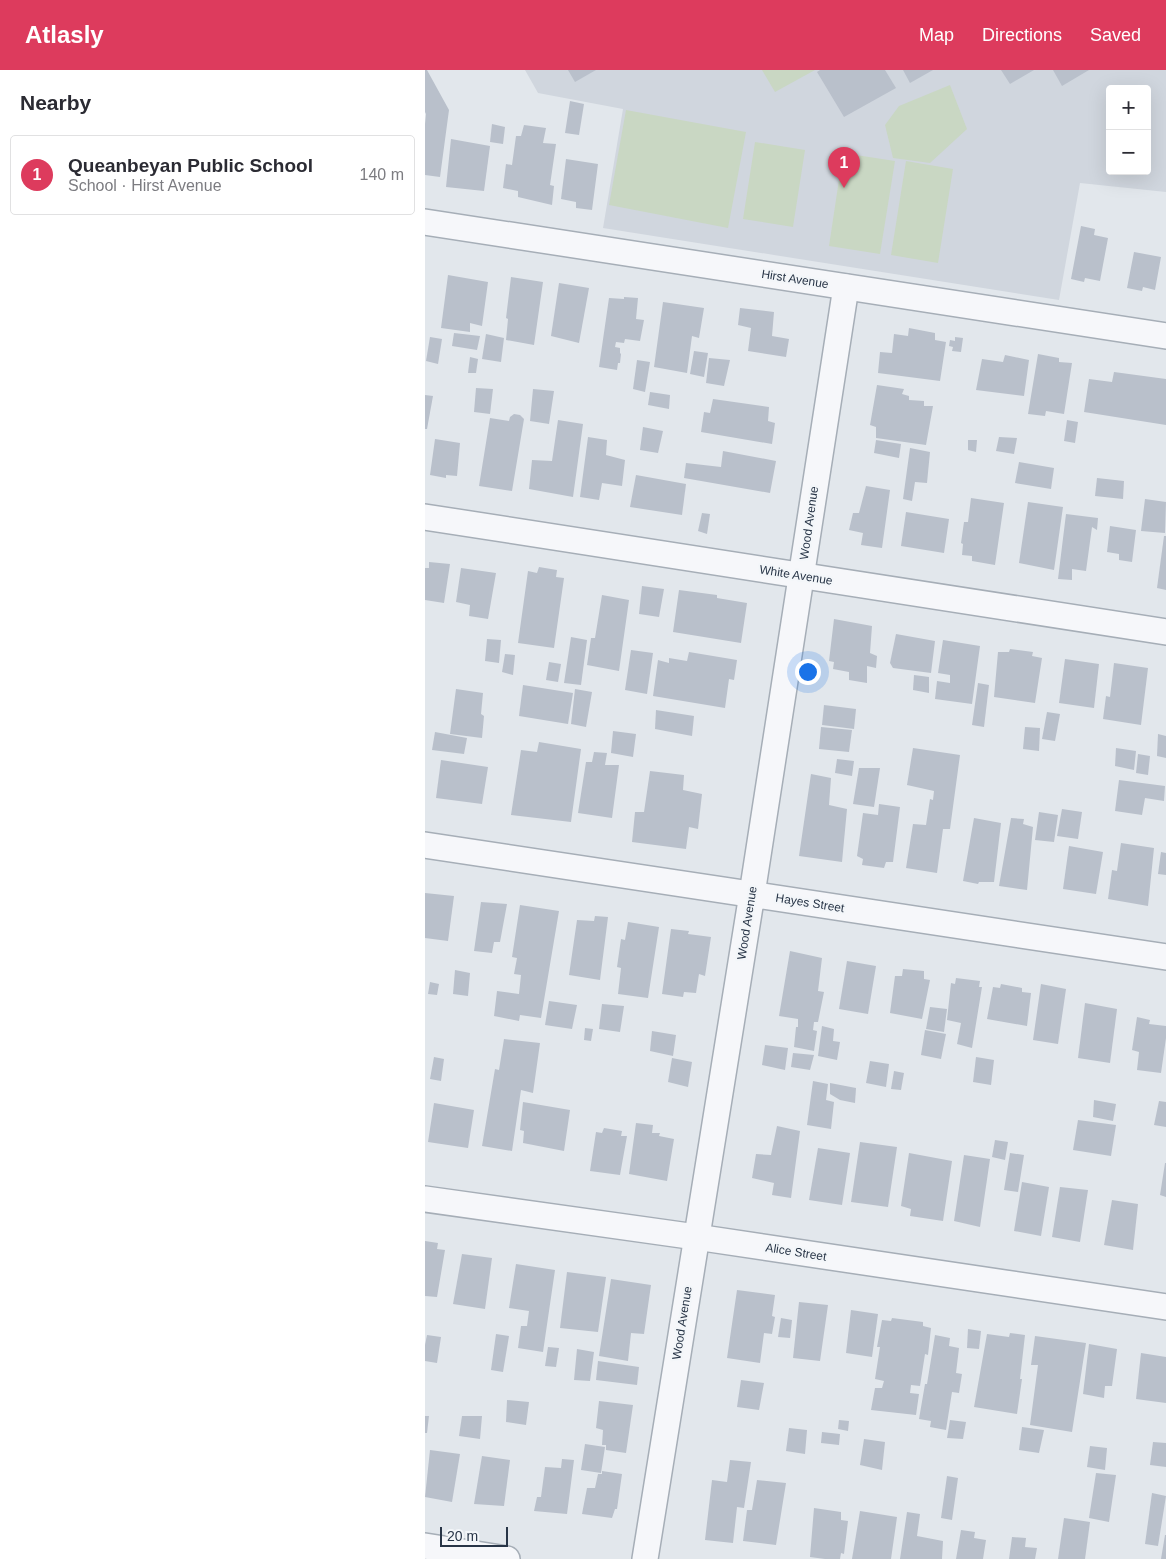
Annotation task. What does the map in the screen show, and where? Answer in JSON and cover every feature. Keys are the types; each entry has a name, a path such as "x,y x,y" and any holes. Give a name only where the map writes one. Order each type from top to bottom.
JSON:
{"street":[{"name":"Hirst Avenue","path":"425,222 1166,336"},
{"name":"Wood Avenue","path":"645,1559 752,894 802,576 829,385 846,287"},
{"name":"White Avenue","path":"425,517 1166,632"},
{"name":"Hayes Street","path":"425,845 1166,957"},
{"name":"Alice Street","path":"425,1199 696,1237 1166,1308"},
{"path":"425,1546 507,1559"}],"shaded area":[{"path":"525,70 1166,70 1166,192 1080,183 1059,300 603,228 623,109 538,93"}],"green space":[{"path":"762,70 815,70 775,92"},
{"path":"950,85 967,129 930,163 893,158 885,125 899,106"},
{"path":"626,110 746,132 728,228 609,205"},
{"path":"755,142 805,150 793,227 743,219"},
{"path":"843,153 895,161 880,254 829,246"},
{"path":"906,161 953,169 938,263 891,255"}],"building":[{"path":"425,70 427,70 449,110 440,177 425,175"},
{"path":"568,70 596,70 575,82"},
{"path":"820,70 885,70 896,88 844,117 817,72"},
{"path":"903,70 933,70 910,83"},
{"path":"1001,70 1034,70 1010,84"},
{"path":"1053,70 1089,70 1062,86"},
{"path":"570,101 584,104 579,135 565,133"},
{"path":"492,124 505,127 503,144 490,142"},
{"path":"524,125 546,128 543,143 556,144 550,185 554,186 552,205 518,197 518,191 503,188 506,164 512,165 516,136 521,136"},
{"path":"451,139 490,146 484,191 446,187"},
{"path":"566,159 598,164 592,210 576,208 576,202 561,199"},
{"path":"1081,226 1095,229 1094,235 1108,238 1100,281 1085,278 1084,282 1071,279"},
{"path":"1134,252 1161,257 1155,290 1143,287 1142,291 1127,288"},
{"path":"448,275 488,282 482,326 470,323 470,332 441,328"},
{"path":"511,277 543,282 534,345 506,340 508,319 506,318"},
{"path":"559,283 589,288 579,343 551,336"},
{"path":"624,297 638,298 636,319 644,320 640,341 625,339 624,343 616,342 615,347 620,348 621,354 617,370 599,367 609,298 624,299"},
{"path":"663,302 704,308 699,338 692,336 687,373 654,367"},
{"path":"740,308 774,312 772,336 789,339 786,357 748,351 751,328 738,325"},
{"path":"909,328 935,333 935,340 946,342 940,381 878,373 880,352 892,353 894,334 908,336"},
{"path":"454,333 480,336 477,350 452,346"},
{"path":"486,334 504,338 501,362 482,359"},
{"path":"430,337 442,339 438,364 426,361"},
{"path":"955,337 963,338 961,352 952,351 953,347 949,346 950,340 955,341"},
{"path":"694,351 708,353 704,377 690,374"},
{"path":"1038,354 1059,358 1059,362 1072,363 1064,414 1046,411 1045,416 1028,414"},
{"path":"1005,355 1029,360 1024,396 976,390 982,359 1003,362"},
{"path":"470,357 478,359 476,373 468,373"},
{"path":"709,358 730,360 724,386 706,383"},
{"path":"637,360 650,362 645,392 633,389"},
{"path":"1114,372 1166,379 1166,425 1084,412 1089,379 1112,382"},
{"path":"877,385 904,389 902,394 909,396 909,400 924,401 924,406 933,406 926,445 876,438 876,427 870,425"},
{"path":"476,388 493,389 490,414 474,412"},
{"path":"533,389 554,391 549,424 530,421"},
{"path":"650,392 670,395 669,409 648,405"},
{"path":"425,395 433,396 427,429 425,429"},
{"path":"713,399 769,407 768,421 775,423 772,444 701,432 704,412 710,413"},
{"path":"514,414 520,415 524,419 512,491 479,486 490,418 509,421 510,417"},
{"path":"558,420 583,424 573,497 529,489 532,460 552,461"},
{"path":"1067,420 1078,422 1075,443 1064,441"},
{"path":"643,427 663,431 658,453 640,450"},
{"path":"588,437 607,440 606,455 625,460 622,486 602,483 599,500 580,497"},
{"path":"999,437 1017,438 1014,454 996,451"},
{"path":"435,439 460,443 457,476 446,475 446,478 430,475"},
{"path":"876,440 901,444 899,458 874,453"},
{"path":"968,440 977,440 976,452 968,450"},
{"path":"910,448 930,452 927,483 915,482 912,501 903,499"},
{"path":"723,451 776,461 770,493 684,478 686,463 721,467"},
{"path":"1019,462 1054,468 1051,489 1015,483"},
{"path":"636,475 686,484 682,515 630,507"},
{"path":"1097,478 1124,481 1123,499 1095,496"},
{"path":"866,486 890,490 882,548 861,545 863,533 849,530 853,513 859,513"},
{"path":"971,498 1004,503 995,565 972,561 972,556 962,555 963,544 961,543 964,522 968,522"},
{"path":"1145,499 1166,502 1165,533 1141,531"},
{"path":"1028,502 1063,507 1054,570 1019,563"},
{"path":"906,512 949,519 944,553 901,546"},
{"path":"702,513 710,514 707,534 698,531"},
{"path":"1066,514 1098,518 1097,530 1092,527 1086,571 1072,569 1072,580 1058,579"},
{"path":"1110,526 1136,530 1132,562 1119,560 1119,554 1107,552"},
{"path":"1164,536 1166,536 1166,590 1157,588"},
{"path":"429,562 450,564 444,603 425,600 425,568 429,568"},
{"path":"539,567 557,570 556,577 564,578 554,648 518,643 528,571 537,573"},
{"path":"461,568 496,573 488,619 469,616 470,605 456,602"},
{"path":"642,586 664,589 659,617 639,614"},
{"path":"679,590 717,595 717,598 747,603 741,643 673,632"},
{"path":"602,595 629,600 619,671 587,665 591,638 595,638"},
{"path":"834,619 872,626 870,653 877,656 876,668 867,666 867,683 849,680 849,672 833,669 834,662 829,661"},
{"path":"896,634 935,641 931,673 893,668 890,663"},
{"path":"571,637 587,640 581,685 564,683"},
{"path":"487,639 501,640 499,663 485,661"},
{"path":"943,640 980,646 972,704 935,699 937,681 950,683 950,675 938,673"},
{"path":"1010,649 1033,652 1032,656 1042,658 1035,703 994,697 998,652 1009,652"},
{"path":"631,650 653,653 647,694 625,690"},
{"path":"689,652 737,660 734,680 729,679 725,708 653,696 658,660 669,663 669,658 687,661"},
{"path":"505,654 515,655 513,675 502,672"},
{"path":"1065,659 1099,664 1094,708 1059,703"},
{"path":"549,662 561,664 558,682 546,680"},
{"path":"1114,663 1148,668 1141,725 1103,719 1106,696 1110,697"},
{"path":"914,675 929,677 929,693 913,690"},
{"path":"978,683 989,685 984,727 972,725"},
{"path":"523,685 573,693 568,724 519,716"},
{"path":"456,689 483,693 481,714 484,716 482,738 450,734"},
{"path":"575,689 592,692 586,727 571,724"},
{"path":"824,705 856,709 854,729 822,725"},
{"path":"656,710 694,716 692,736 655,729"},
{"path":"1047,712 1060,714 1055,741 1042,739"},
{"path":"821,727 852,730 849,752 819,749"},
{"path":"1025,727 1040,728 1039,751 1023,749"},
{"path":"613,731 636,734 633,757 611,753"},
{"path":"435,732 467,738 464,754 432,750"},
{"path":"1158,734 1166,736 1166,758 1157,756"},
{"path":"539,742 581,749 571,822 511,815 521,750 537,752"},
{"path":"913,748 960,755 950,829 943,829 937,873 906,868 913,824 926,825 930,799 933,800 934,791 907,785"},
{"path":"1116,748 1136,751 1134,770 1115,766"},
{"path":"594,752 607,753 605,765 619,765 612,818 578,813 586,762 592,762"},
{"path":"1138,754 1150,756 1148,775 1136,773"},
{"path":"837,759 854,761 852,776 835,773"},
{"path":"441,760 488,767 482,804 436,798"},
{"path":"859,768 880,768 874,807 853,804"},
{"path":"650,771 684,775 683,790 702,794 698,829 689,827 686,849 632,842 635,812 644,812"},
{"path":"811,774 831,778 829,805 847,809 842,862 799,856"},
{"path":"1119,780 1165,786 1164,801 1145,798 1142,815 1115,811"},
{"path":"879,804 900,807 893,862 886,862 884,868 862,865 863,859 857,856 863,813 878,815"},
{"path":"1062,809 1082,812 1078,839 1057,836"},
{"path":"1039,812 1058,815 1054,842 1035,840"},
{"path":"974,818 1001,823 994,882 979,882 978,884 963,881"},
{"path":"1011,818 1024,819 1023,824 1033,827 1027,890 999,886"},
{"path":"1121,843 1154,848 1148,906 1108,899 1112,870 1117,871"},
{"path":"1069,846 1103,852 1096,894 1063,889"},
{"path":"1161,852 1166,853 1166,875 1158,874"},
{"path":"425,893 454,896 448,941 425,938"},
{"path":"481,902 507,904 500,942 494,942 492,953 474,951"},
{"path":"520,905 559,911 541,1018 520,1015 519,1021 494,1016 497,991 519,994 521,975 514,974 517,958 512,957"},
{"path":"595,916 608,917 600,980 569,975 577,920 594,921"},
{"path":"628,922 659,927 648,998 618,994 621,968 617,967 621,939 625,940"},
{"path":"671,929 689,931 688,934 711,937 705,976 699,974 696,993 684,992 683,997 662,994"},
{"path":"790,951 822,958 818,991 824,992 818,1022 814,1022 813,1030 817,1031 814,1051 794,1047 798,1019 779,1016"},
{"path":"847,961 876,966 868,1014 839,1009"},
{"path":"903,969 924,971 924,979 930,980 922,1019 890,1013 895,976 902,976"},
{"path":"455,970 470,973 468,996 453,994"},
{"path":"956,978 980,981 979,987 982,987 972,1048 957,1044 961,1023 947,1020 951,983 955,984"},
{"path":"430,982 439,984 437,995 428,994"},
{"path":"1001,984 1022,988 1022,992 1031,993 1027,1026 987,1019 993,987 1000,988"},
{"path":"1041,984 1066,989 1058,1044 1033,1040"},
{"path":"549,1001 577,1005 572,1029 545,1025"},
{"path":"1085,1003 1117,1009 1110,1063 1078,1058"},
{"path":"602,1004 624,1006 620,1032 599,1029"},
{"path":"930,1007 947,1009 944,1032 926,1029"},
{"path":"1137,1017 1150,1020 1149,1024 1166,1026 1161,1073 1137,1070 1139,1052 1132,1050"},
{"path":"822,1026 834,1029 833,1041 840,1042 837,1060 818,1056"},
{"path":"585,1028 593,1029 591,1041 584,1040"},
{"path":"925,1030 946,1034 941,1059 921,1055"},
{"path":"652,1031 676,1035 673,1056 650,1051"},
{"path":"504,1039 540,1043 533,1093 521,1090 512,1151 482,1146 495,1069 499,1070"},
{"path":"765,1045 788,1048 785,1070 762,1065"},
{"path":"793,1053 814,1055 810,1070 791,1067"},
{"path":"434,1057 444,1059 441,1081 430,1079"},
{"path":"976,1057 994,1060 991,1085 973,1082"},
{"path":"672,1058 692,1062 688,1087 668,1082"},
{"path":"870,1061 889,1064 886,1087 866,1083"},
{"path":"894,1071 904,1073 901,1090 891,1089"},
{"path":"813,1081 828,1084 826,1100 834,1102 831,1129 807,1125"},
{"path":"830,1083 856,1088 855,1103 840,1100 830,1094"},
{"path":"1094,1100 1116,1104 1113,1121 1093,1117"},
{"path":"1159,1101 1166,1102 1166,1127 1154,1125"},
{"path":"523,1102 570,1110 564,1151 523,1143 524,1131 520,1130"},
{"path":"434,1103 474,1110 468,1148 428,1142"},
{"path":"1078,1120 1116,1125 1111,1156 1073,1150"},
{"path":"636,1123 653,1125 652,1133 660,1133 659,1136 674,1139 667,1181 629,1174"},
{"path":"777,1126 800,1131 791,1198 772,1195 774,1183 752,1178 756,1154 771,1155"},
{"path":"604,1128 622,1131 621,1136 627,1136 620,1175 590,1171 596,1132 602,1133"},
{"path":"995,1140 1008,1142 1005,1160 992,1157"},
{"path":"860,1142 897,1147 888,1207 851,1202"},
{"path":"818,1148 850,1153 842,1205 809,1200"},
{"path":"909,1153 952,1161 943,1221 910,1216 911,1209 901,1206"},
{"path":"1010,1153 1024,1155 1018,1192 1004,1190"},
{"path":"964,1155 990,1159 980,1227 954,1221"},
{"path":"1166,1163 1166,1197 1160,1195"},
{"path":"1022,1182 1049,1187 1041,1236 1014,1231"},
{"path":"1060,1187 1088,1190 1080,1242 1052,1237"},
{"path":"1112,1200 1138,1204 1133,1250 1104,1245"},
{"path":"425,1241 438,1243 437,1249 445,1250 437,1297 425,1296"},
{"path":"462,1254 492,1258 485,1309 453,1304"},
{"path":"516,1264 555,1270 543,1352 518,1348 521,1326 527,1326 529,1311 509,1308"},
{"path":"567,1272 606,1277 598,1332 560,1328"},
{"path":"611,1279 651,1285 644,1334 631,1333 628,1361 599,1356"},
{"path":"737,1290 775,1295 772,1316 775,1317 772,1334 764,1333 760,1363 727,1358"},
{"path":"799,1302 828,1305 820,1361 793,1358"},
{"path":"851,1310 878,1314 872,1357 846,1353"},
{"path":"781,1318 792,1320 790,1338 778,1337"},
{"path":"892,1318 923,1322 923,1326 931,1328 928,1355 925,1354 920,1386 911,1385 910,1393 919,1394 916,1415 871,1410 875,1388 882,1388 884,1381 875,1379 880,1347 877,1347 882,1320 891,1321"},
{"path":"968,1329 981,1331 979,1349 967,1348"},
{"path":"1010,1333 1025,1335 1017,1414 974,1407 987,1334 1009,1337"},
{"path":"496,1334 509,1336 503,1372 491,1370"},
{"path":"427,1335 441,1337 437,1363 425,1361"},
{"path":"935,1335 950,1338 949,1346 959,1348 956,1373 962,1374 959,1393 952,1392 946,1430 930,1427 931,1421 919,1419"},
{"path":"1035,1336 1086,1343 1072,1432 1030,1425 1038,1365 1031,1365"},
{"path":"1089,1344 1117,1349 1112,1386 1105,1386 1104,1398 1083,1394"},
{"path":"548,1347 559,1348 556,1367 545,1366"},
{"path":"577,1349 594,1352 590,1381 574,1380"},
{"path":"1141,1353 1166,1357 1166,1403 1136,1399"},
{"path":"598,1361 639,1367 637,1385 596,1380"},
{"path":"741,1380 764,1383 759,1410 737,1407"},
{"path":"507,1400 529,1402 526,1425 506,1422"},
{"path":"599,1401 633,1405 626,1453 606,1450 606,1445 602,1445 603,1430 596,1428"},
{"path":"425,1416 429,1416 427,1433 425,1433"},
{"path":"462,1416 482,1416 480,1439 459,1436"},
{"path":"839,1420 849,1421 848,1431 838,1429"},
{"path":"950,1420 966,1422 963,1439 947,1438"},
{"path":"1022,1427 1044,1430 1039,1453 1019,1450"},
{"path":"789,1428 807,1430 805,1454 786,1451"},
{"path":"822,1432 840,1434 839,1445 821,1443"},
{"path":"864,1439 885,1442 882,1470 860,1465"},
{"path":"1153,1442 1166,1443 1166,1467 1150,1465"},
{"path":"585,1444 605,1447 601,1473 581,1470"},
{"path":"1090,1446 1107,1448 1105,1470 1087,1467"},
{"path":"430,1450 460,1454 452,1502 425,1497"},
{"path":"482,1456 510,1460 504,1506 474,1504"},
{"path":"562,1459 574,1460 567,1514 534,1511 537,1497 541,1497 545,1467 561,1468"},
{"path":"730,1460 751,1462 744,1508 737,1507 733,1543 705,1540 712,1480 727,1482"},
{"path":"602,1471 622,1474 617,1509 615,1509 612,1518 582,1514 587,1488 595,1488 598,1474 602,1474"},
{"path":"1096,1473 1116,1475 1109,1522 1089,1518"},
{"path":"947,1476 958,1478 952,1520 941,1518"},
{"path":"757,1480 786,1483 776,1545 743,1541 747,1510 752,1510"},
{"path":"1152,1493 1166,1496 1158,1546 1145,1544"},
{"path":"814,1508 841,1512 841,1520 848,1521 844,1554 841,1553 840,1559 810,1557"},
{"path":"860,1511 897,1517 891,1559 852,1559"},
{"path":"907,1512 920,1514 917,1536 943,1541 942,1559 900,1559"},
{"path":"1064,1518 1090,1522 1085,1559 1058,1559"},
{"path":"961,1530 975,1532 974,1538 986,1540 983,1559 956,1559"},
{"path":"1165,1535 1166,1559 1161,1559"},
{"path":"1012,1537 1026,1538 1025,1547 1037,1548 1035,1559 1009,1559"}],"place":[{"name":"Queanbeyan Public School","path":"844,188"}]}
